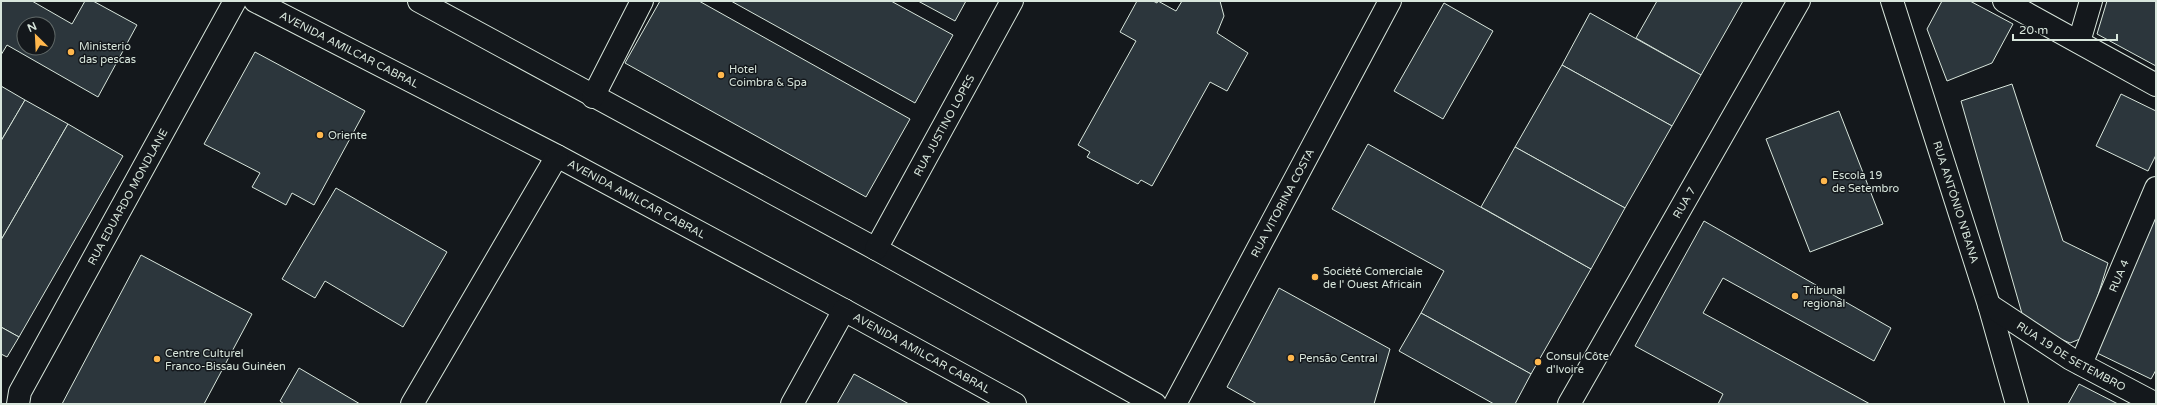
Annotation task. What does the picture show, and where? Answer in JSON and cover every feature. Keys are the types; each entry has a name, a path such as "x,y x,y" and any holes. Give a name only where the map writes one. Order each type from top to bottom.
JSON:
{"street":[{"name":"RUA EDUARDO MONDLANE","path":"15,400 235,1"},
{"name":"AVENIDA AMILCAR CABRAL","path":"255,1 557,156 844,310 1015,404"},
{"path":"419,1 593,97 876,249 1155,404"},
{"path":"593,97 642,1"},
{"name":"RUA JUSTINO LOPES","path":"876,249 1012,1"},
{"name":"RUA VITORINA COSTA","path":"1175,404 1390,1"},
{"name":"RUA 7","path":"1570,404 1799,1"},
{"name":"RUA ANTÓNIO N'BANA","path":"1892,1 1989,305 2011,399"},
{"path":"2004,1 2156,85"},
{"path":"2079,42 2091,1"},
{"path":"412,404 557,156"},
{"name":"RUA 4","path":"2081,364 2156,188"},
{"name":"RUA 19 DE SETEMBRO","path":"1989,305 2081,364 2156,403"},
{"path":"792,404 844,310"}],"building":[{"name":"Ministerio das pescas","path":"1,1 32,1 72,24 85,1 93,1 137,25 98,97 26,56 56,56 56,16 16,16 16,50 7,45 1,55"},
{"path":"660,1 699,1 910,119 866,197 625,63"},
{"path":"731,1 891,1 953,35 915,103"},
{"path":"918,1 966,1 955,21"},
{"path":"1137,1 1153,1 1157,3 1158,1 1176,11 1182,1 1220,1 1224,16 1217,33 1248,53 1227,91 1210,82 1152,186 1141,180 1138,184 1087,157 1090,152 1078,145 1136,41 1120,32"},
{"path":"1657,1 1743,1 1701,75 1636,38"},
{"path":"1942,1 1970,1 2013,24 1992,63 1947,81 1927,29"},
{"path":"2107,1 2156,1 2156,66 2097,34"},
{"path":"1444,3 1493,31 1443,119 1394,91"},
{"path":"1590,13 1701,75 1672,126 1562,65"},
{"path":"255,52 365,111 314,205 292,193 286,205 252,187 260,173 204,144"},
{"path":"1562,65 1672,126 1625,208 1515,147"},
{"path":"2012,84 2063,241 2108,263 2085,337 2070,343 2025,324 1961,101"},
{"path":"1,86 25,100 1,141"},
{"path":"2121,94 2156,111 2156,155 2148,171 2096,146"},
{"path":"25,100 68,124 1,240 1,141"},
{"name":"Escola 19 de Setembro","path":"1839,111 1883,224 1810,252 1766,139"},
{"path":"68,124 123,156 19,337 1,327 1,240"},
{"path":"1368,144 1591,269 1531,374 1421,313 1444,271 1332,209"},
{"path":"1515,147 1625,208 1591,269 1481,207"},
{"path":"336,188 447,252 403,327 325,281 315,298 282,279"},
{"path":"2156,215 2156,370 2151,379 2095,352"},
{"name":"Tribunal regional","path":"1704,221 1891,328 1874,361 1723,278 1703,313 1870,404 1718,404 1723,394 1635,346"},
{"name":"Centre Culturel Franco-Bissau Guinéen","path":"141,255 252,314 204,404 62,404"},
{"name":"Pensão Central","path":"1279,288 1390,349 1374,404 1257,404 1227,387"},
{"path":"1421,313 1531,374 1515,404 1494,404 1399,351"},
{"path":"1,327 19,337 7,357 1,354"},
{"path":"299,368 360,404 284,404 280,401"},
{"path":"854,374 909,404 837,404"},
{"path":"2079,384 2118,404 2068,404"}],"place":[{"name":"Ministerio das pescas","path":"71,52"},
{"name":"Hotel Coimbra & Spa","path":"721,75"},
{"name":"Oriente","path":"320,135"},
{"name":"Escola 19 de Setembro","path":"1824,181"},
{"name":"Société Comerciale de l' Ouest Africain","path":"1315,277"},
{"name":"Tribunal regional","path":"1795,296"},
{"name":"Pensão Central","path":"1291,358"},
{"name":"Centre Culturel Franco-Bissau Guinéen","path":"157,359"},
{"name":"Consul Côte d'Ivoire","path":"1538,362"}]}
